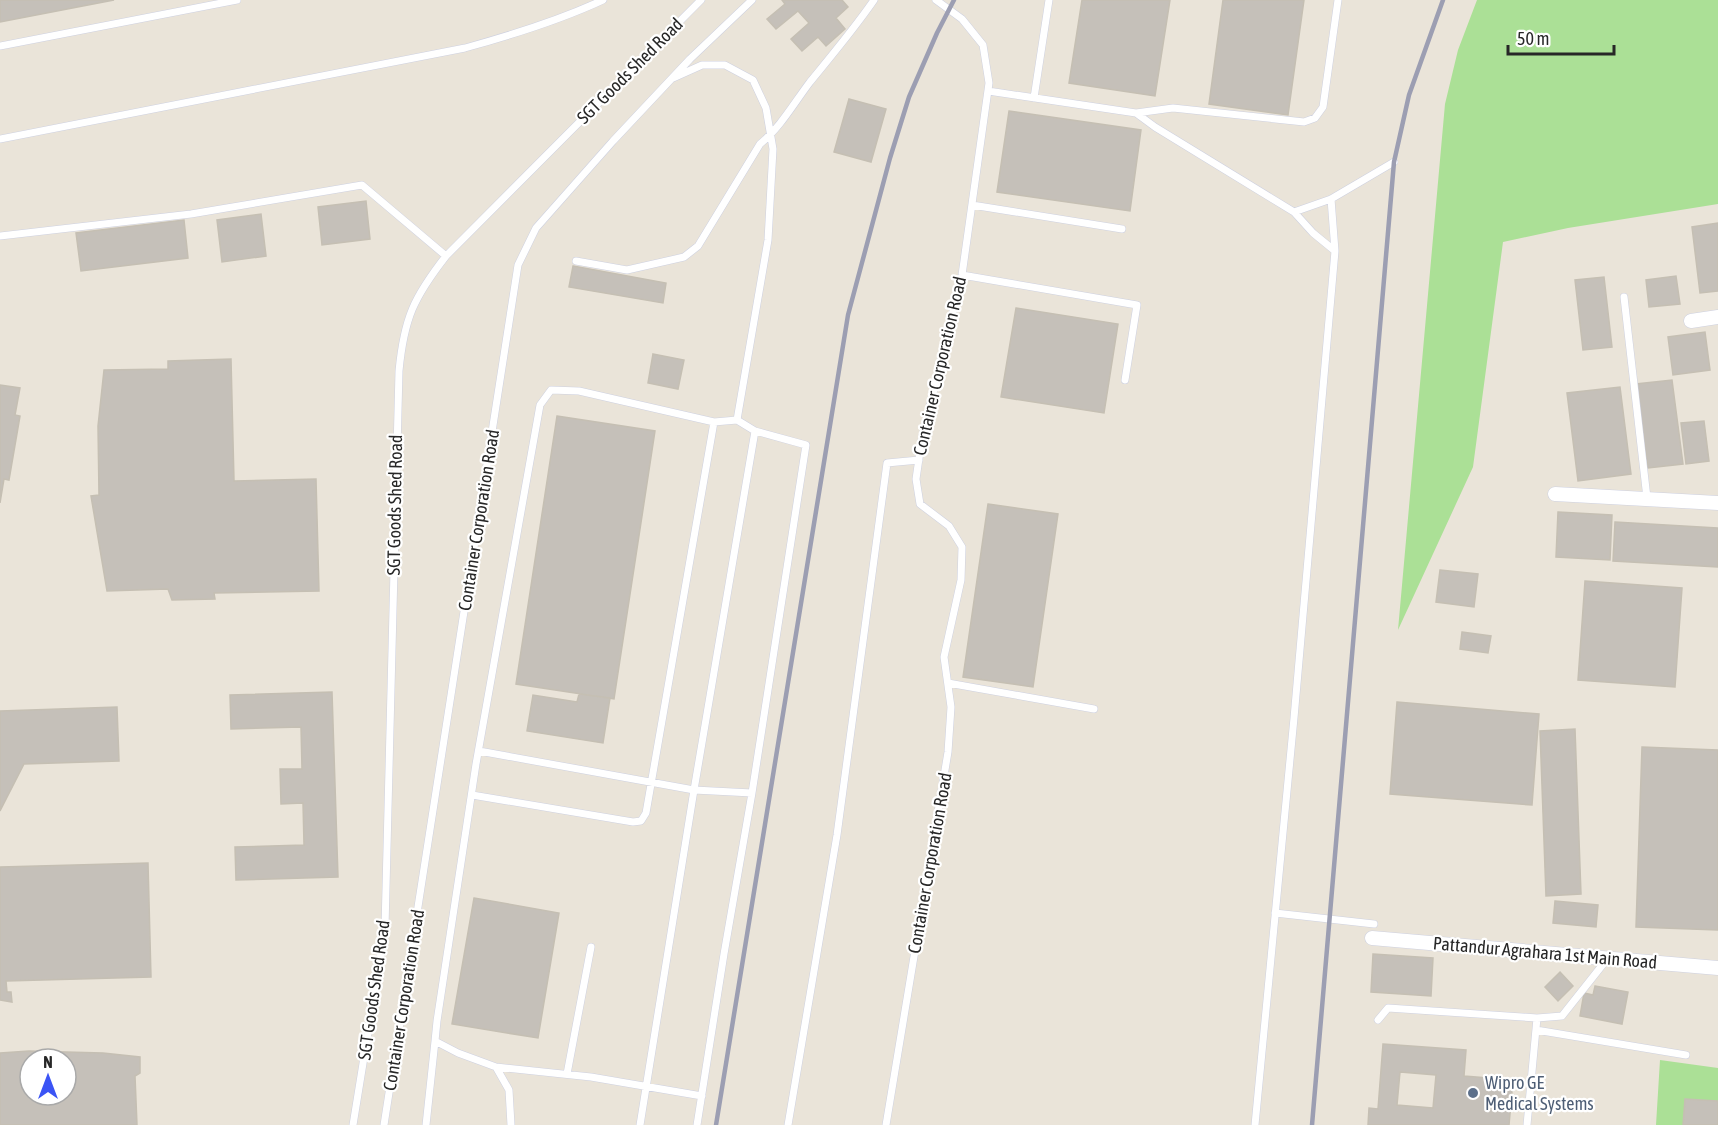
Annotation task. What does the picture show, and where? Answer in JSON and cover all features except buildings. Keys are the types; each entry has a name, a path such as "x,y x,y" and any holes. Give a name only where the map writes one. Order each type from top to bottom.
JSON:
{"street":[{"path":"1691,321 1718,317"},
{"path":"1555,494 1718,503"},
{"name":"Pattandur Agrahara 1st Main Road","path":"1373,931 1718,968"}],"lane":[{"path":"0,46 237,0"},
{"path":"0,139 465,48 569,15 603,0"},
{"name":"SGT Goods Shed Road","path":"353,1125 385,928 400,353 413,305 424,284 446,256 701,0"},
{"name":"Container Corporation Road","path":"384,1125 518,265 536,228 672,78 752,0"},
{"path":"576,261 627,270 684,257 699,246 759,144 771,136 874,0"},
{"name":"Container Corporation Road","path":"886,1125 948,752 951,707 944,657 961,580 962,547 949,526 920,504 916,479 922,438 962,276 989,83 983,45 962,19 936,0"},
{"path":"1034,98 1049,0"},
{"path":"988,91 1136,113 1173,108 1304,122 1315,118 1323,107 1338,0"},
{"path":"672,78 702,65 725,65 753,80 766,108 772,149 768,240 736,420"},
{"path":"1136,113 1294,212 1313,233 1335,251"},
{"path":"1294,212 1331,199 1394,162"},
{"path":"0,236 191,213 362,185 446,256"},
{"path":"1255,1125 1335,251 1331,199"},
{"path":"972,205 1122,229"},
{"path":"962,276 1137,305 1125,380"},
{"path":"1624,297 1647,498"},
{"path":"426,1125 438,1010 479,751 540,405 551,390 579,391 714,422 736,420 755,431 806,445 698,1125"},
{"path":"472,795 633,822 641,821 646,813 714,422"},
{"path":"640,1125 755,431"},
{"path":"788,1125 837,834 887,463 919,460"},
{"path":"948,683 1094,709"},
{"path":"479,751 694,790 752,793"},
{"path":"1275,913 1373,931"},
{"path":"567,1074 591,947"},
{"path":"1378,1020 1388,1008 1537,1018 1562,1016 1608,958"},
{"path":"1527,1125 1537,1018"},
{"path":"1536,1030 1686,1055"},
{"path":"435,1041 458,1053 496,1067 567,1074 702,1096"},
{"path":"496,1067 509,1090 511,1125"}],"green space":[{"path":"1477,0 1718,0 1718,204 1568,228 1503,242 1473,467 1398,630 1445,104 1458,50"},
{"path":"1660,1060 1718,1068 1718,1101 1686,1099 1683,1125 1656,1125"}],"railway":[{"path":"716,1125 848,315 890,158 909,97 954,0"},
{"path":"1312,1125 1394,162 1409,95 1443,0"}],"place":[{"name":"Wipro GE Medical Systems","path":"1473,1093"}]}
